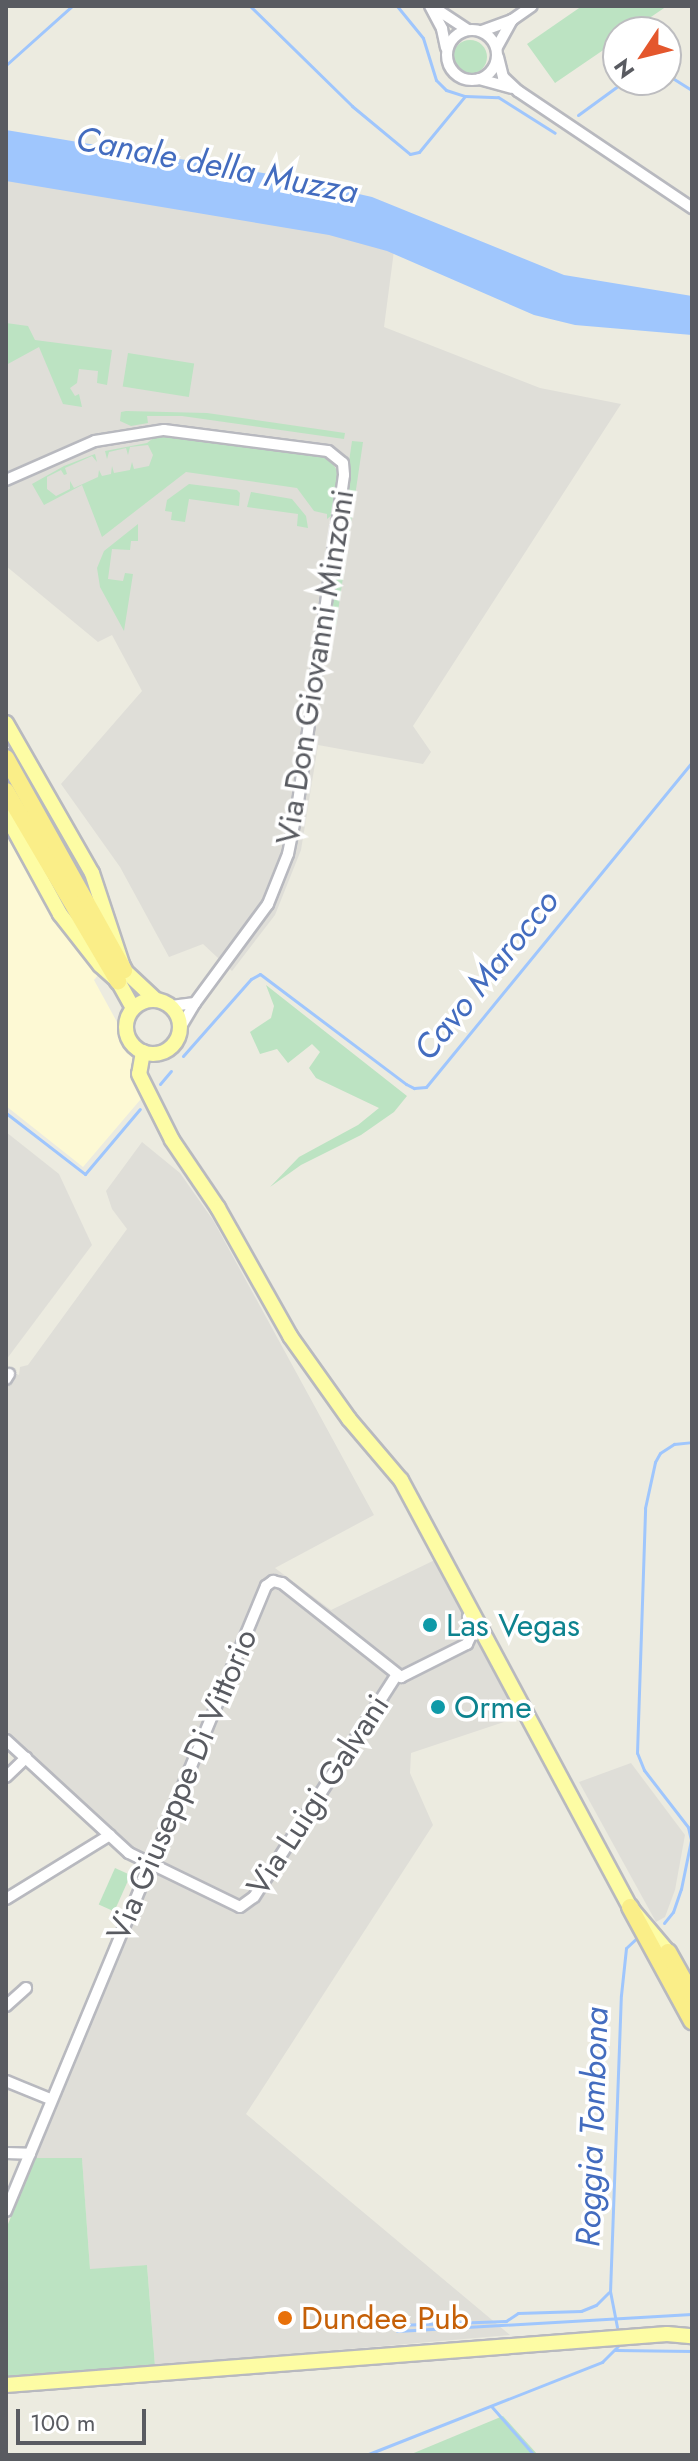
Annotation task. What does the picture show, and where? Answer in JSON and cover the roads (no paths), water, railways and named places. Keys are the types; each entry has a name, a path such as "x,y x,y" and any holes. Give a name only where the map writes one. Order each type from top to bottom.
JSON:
{"highway":[{"path":"6,758 121,976"},
{"path":"6,791 121,976"},
{"path":"630,1907 692,2021"},
{"path":"645,1935 692,2031"},
{"path":"668,1952 692,1983"},
{"path":"668,1952 692,1995"}],"main road":[{"path":"6,723 92,873 121,976 133,1008 126,1031 133,1046 154,1054 169,1049 178,1039 180,1028 171,1006 156,1000 121,976 100,965 60,914 6,815"},
{"path":"133,1008 143,1001 156,1000"},
{"path":"143,1052 138,1065 143,1086 172,1140 218,1208 290,1336 349,1419 401,1480 630,1907 668,1952"},
{"path":"6,2385 667,2334 692,2336"}],"street":[{"path":"431,6 468,30 482,31 512,20 532,6"},
{"path":"431,6 442,29 451,69 459,76 518,91"},
{"path":"479,79 494,69 497,52 512,20"},
{"path":"447,53 452,40 468,30"},
{"path":"482,31 497,52 503,77 518,91 692,208"},
{"name":"Via Don Giovanni Minzoni","path":"6,480 95,441 164,430 328,451 343,463 344,475 298,804 288,854 264,910 180,1028"},
{"path":"171,1006 195,1003"},
{"name":"Via Giuseppe Di Vittorio","path":"6,2211 262,1591 269,1582 282,1583 396,1676"},
{"path":"396,1676 411,1675 467,1644 473,1631 457,1585"},
{"path":"467,1644 484,1650 506,1687 519,1699"},
{"name":"Via Luigi Galvani","path":"150,1864 234,1905 245,1906 396,1676"},
{"path":"6,1740 129,1853 150,1864"},
{"path":"6,1777 26,1758"},
{"path":"6,1899 110,1835"},
{"path":"6,2006 26,1988"},
{"path":"6,2081 50,2099"},
{"path":"6,2153 30,2154"}],"water":[{"path":"6,130 275,175 372,197 564,275 692,296 692,335 575,325 534,315 387,251 329,235 6,181"}],"waterway":[{"path":"6,65 72,6"},
{"path":"250,6 352,106 410,154 419,152 465,96 498,97 555,133"},
{"path":"397,6 423,38 436,80 446,90 465,96"},
{"path":"682,84 692,90"},
{"path":"578,115 604,96"},
{"name":"Cavo Marocco","path":"183,1056 251,979 260,974 406,1084 414,1088 426,1087 692,762"},
{"name":"Cavo Marocco","path":"160,1084 171,1071"},
{"name":"Cavo Marocco","path":"6,1113 85,1174 140,1109"},
{"name":"Roggia Tombona","path":"664,1923 673,1912 681,1889 691,1840 688,1827 644,1770 637,1753 645,1508 655,1462 660,1453 674,1444 692,1442"},
{"name":"Roggia Tombona","path":"617,2327 610,2292 621,1995 626,1948 640,1935"},
{"path":"397,2325 506,2321 518,2313 581,2311 596,2305 609,2292"},
{"path":"397,2331 692,2314"},
{"name":"Roggia Tombona","path":"366,2455 602,2362 618,2346"},
{"path":"615,2350 692,2351"},
{"path":"492,2407 534,2455"}],"place":[{"name":"Las Vegas","path":"430,1625"},
{"name":"Orme","path":"438,1707"},
{"name":"Dundee Pub","path":"285,2318"}],"water label":[{"name":"Canale della Muzza","path":"217,165"}]}
